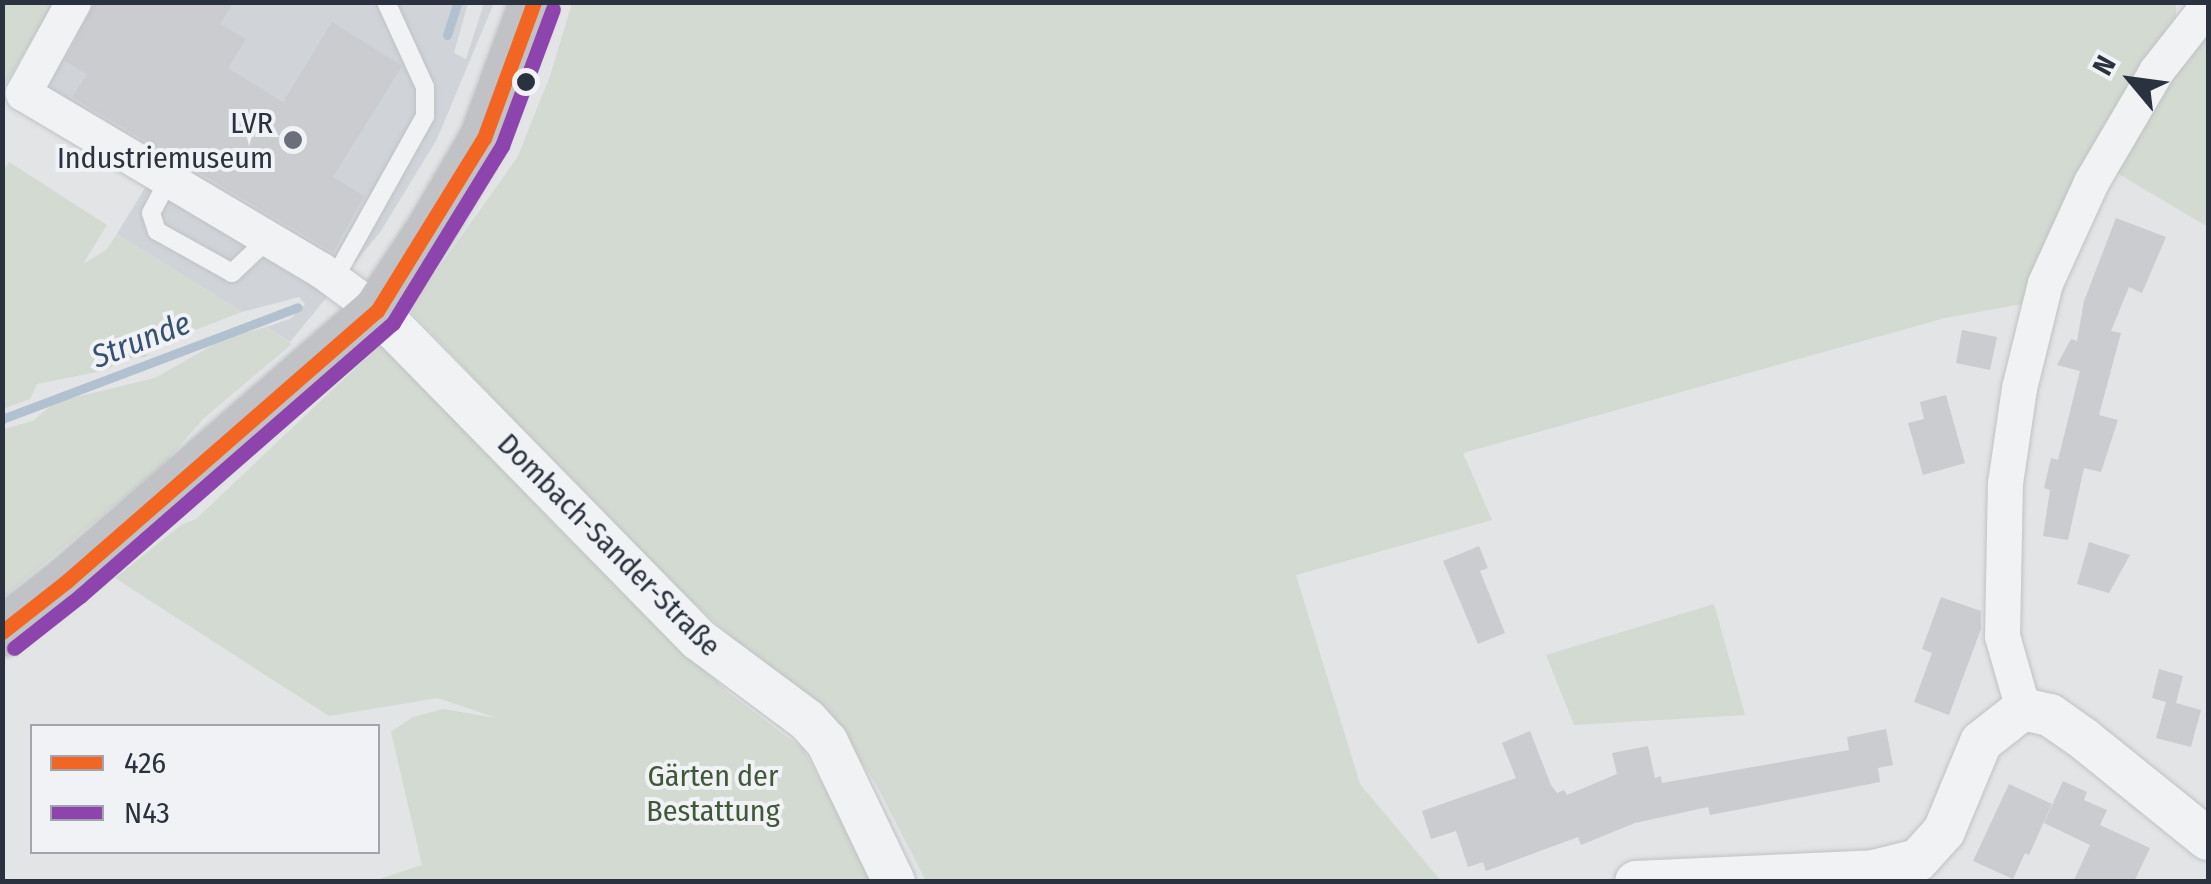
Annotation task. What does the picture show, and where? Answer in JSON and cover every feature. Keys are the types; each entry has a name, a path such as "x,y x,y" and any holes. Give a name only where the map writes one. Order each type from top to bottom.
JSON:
{"main road":[{"path":"2,632 67,582 377,311 434,226 484,138 534,2"}],"street":[{"path":"72,2 23,93 334,279 377,311"},
{"path":"2023,710 2002,636 2005,483 2019,388 2045,283 2090,182 2156,71 2208,5"},
{"name":"Dombach-Sander-Straße","path":"377,311 698,640 807,720 835,757 894,882"},
{"path":"1636,882 1874,871 1918,860 1944,832 1981,742 2023,710 2050,715 2208,839"}],"lane":[{"path":"334,279 425,116 426,87 386,2"},
{"path":"168,181 150,213 157,230 232,273 268,240"}],"shaded area":[{"path":"70,3 468,3 454,53 466,59 484,3 494,3 437,139 381,231 290,342 266,327 290,319 305,304 299,297 242,312 117,234 146,186 10,101"}],"green space":[{"path":"3,3 55,3 3,88"},
{"path":"572,3 2176,3 2176,30 2022,304 1945,318 1463,453 1492,520 1296,575 1360,784 1441,881 926,881 877,786 833,719 757,660 643,557 409,309 517,158 550,76"},
{"path":"2208,19 2208,227 2117,173 2157,90"},
{"path":"9,162 107,225 83,264 106,250 117,234 242,312 156,345 146,357 122,359 107,370 37,384 30,399 3,409 2,173"},
{"path":"266,327 292,344 203,419 164,464 3,598 3,429 33,421 55,402 155,378 227,337"},
{"name":"Gärten der Bestattung","path":"382,343 554,524 729,693 803,749 876,881 373,881 422,865 391,732 413,717 443,709 496,718 438,698 329,716 115,578 181,525 196,519"},
{"path":"1714,604 1745,715 1574,725 1546,655"}],"building":[{"path":"95,2 234,2 220,24 246,39 228,68 283,102 332,22 402,66 333,177 364,196 333,252 72,97 87,74 65,61"},
{"path":"2116,218 2166,237 2142,293 2129,287 2111,331 2121,333 2099,415 2118,420 2101,472 2084,468 2068,540 2043,536 2050,490 2044,488 2051,458 2058,460 2080,371 2057,365 2071,339 2077,341 2084,301"},
{"path":"1962,330 1997,337 1990,370 1956,363"},
{"path":"1946,395 1965,463 1923,475 1908,423 1924,419 1920,402"},
{"path":"2089,542 2130,555 2109,593 2077,584"},
{"path":"1479,546 1488,568 1480,571 1505,633 1478,644 1443,561"},
{"path":"1941,597 1981,611 1981,629 1949,715 1914,702 1932,653 1922,649"},
{"path":"2159,669 2183,676 2176,703 2201,710 2191,747 2156,738 2166,702 2152,698"},
{"path":"1886,729 1893,765 1878,768 1880,782 1710,815 1708,807 1635,823 1581,845 1578,837 1486,871 1483,862 1468,867 1456,831 1431,839 1422,811 1516,778 1502,743 1530,731 1551,785 1557,793 1564,790 1567,795 1617,774 1612,753 1648,746 1655,778 1661,776 1662,783 1849,750 1847,737"},
{"path":"2063,781 2087,792 2084,800 2107,810 2100,825 2150,848 2134,882 2073,882 2090,845 2044,823"},
{"path":"2009,784 2052,804 2029,855 2025,853 2013,879 1973,861"}],"waterway":[{"name":"Strunde","path":"447,35 458,2"},
{"name":"Strunde","path":"2,419 298,307"}],"transit line":[{"name":"426","path":"2,632 67,581 377,311 484,138 534,2"},
{"name":"N43","path":"14,648 80,596 393,323 502,146 553,9"}],"place":[{"name":"LVR Industriemuseum","path":"293,140"}]}
